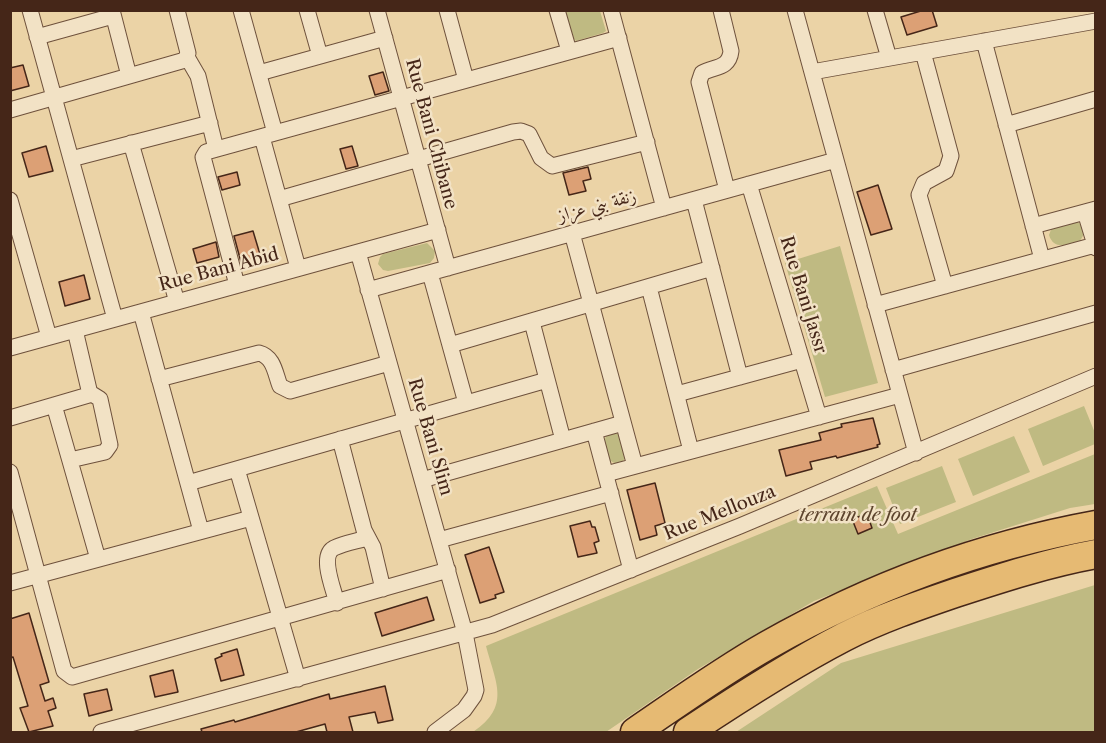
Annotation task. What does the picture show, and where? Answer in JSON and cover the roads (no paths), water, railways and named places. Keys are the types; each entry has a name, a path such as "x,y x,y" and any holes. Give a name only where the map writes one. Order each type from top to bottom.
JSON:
{"highway":[{"path":"635,732 712,679 769,644 869,594 989,549 1095,525"},
{"path":"688,732 794,664 846,636 889,617 1002,578 1070,558 1095,554"}],"street":[{"path":"30,10 115,319"},
{"path":"177,10 188,53 187,57 195,69 216,149"},
{"path":"241,10 259,73 279,199 298,268"},
{"path":"307,10 320,56"},
{"name":"Rue Bani Chibane","path":"377,10 448,268"},
{"path":"447,10 466,80"},
{"path":"557,10 569,51"},
{"path":"611,10 664,208"},
{"path":"721,10 731,57 724,66 702,73 699,82 728,190"},
{"path":"795,10 916,453"},
{"path":"875,10 889,58"},
{"path":"37,37 113,14 129,76"},
{"path":"812,72 984,41 1069,18 1095,21"},
{"path":"259,73 385,38"},
{"path":"237,285 203,157 206,152 619,38"},
{"path":"984,41 1042,259"},
{"path":"923,52 951,156 946,171 924,183 919,195 945,286"},
{"path":"10,110 182,62 187,57"},
{"path":"1006,124 1095,99"},
{"path":"71,159 210,123"},
{"path":"279,199 517,131 529,134 541,159 552,166 647,142"},
{"path":"131,143 177,302"},
{"name":"زنقة بني عزاز","path":"368,290 836,160"},
{"name":"Rue Bani Jassr","path":"749,184 819,417"},
{"path":"10,200 49,337"},
{"path":"694,200 740,377"},
{"path":"875,305 1042,259 1095,247 1090,210 1033,226"},
{"name":"Rue Bani Abid","path":"10,348 438,230"},
{"path":"572,233 635,466"},
{"name":"Rue Bani Slim","path":"358,252 465,633"},
{"path":"450,345 712,268"},
{"path":"430,273 466,403"},
{"path":"649,286 691,451"},
{"path":"141,312 201,531"},
{"path":"893,370 1095,313"},
{"path":"532,322 563,440"},
{"path":"75,330 90,394"},
{"path":"159,379 259,354 268,356 280,386 290,391 389,363"},
{"path":"677,394 802,360"},
{"name":"Rue Mellouza","path":"101,732 152,726 298,679 492,625 916,453 1095,376"},
{"path":"188,483 547,380"},
{"path":"10,418 94,394 100,399 111,445 105,452 70,460"},
{"path":"606,474 900,394"},
{"path":"54,405 98,560"},
{"path":"422,480 623,423"},
{"path":"594,431 631,570"},
{"path":"340,439 383,589"},
{"path":"237,469 298,679"},
{"path":"10,472 64,671 72,677 448,570"},
{"path":"439,540 611,493"},
{"path":"10,584 251,518"},
{"path":"337,603 327,565 329,554 334,548 367,538"},
{"path":"435,732 464,710 476,690 465,633"}],"park label":[{"name":"terrain de foot","path":"858,516"}]}
